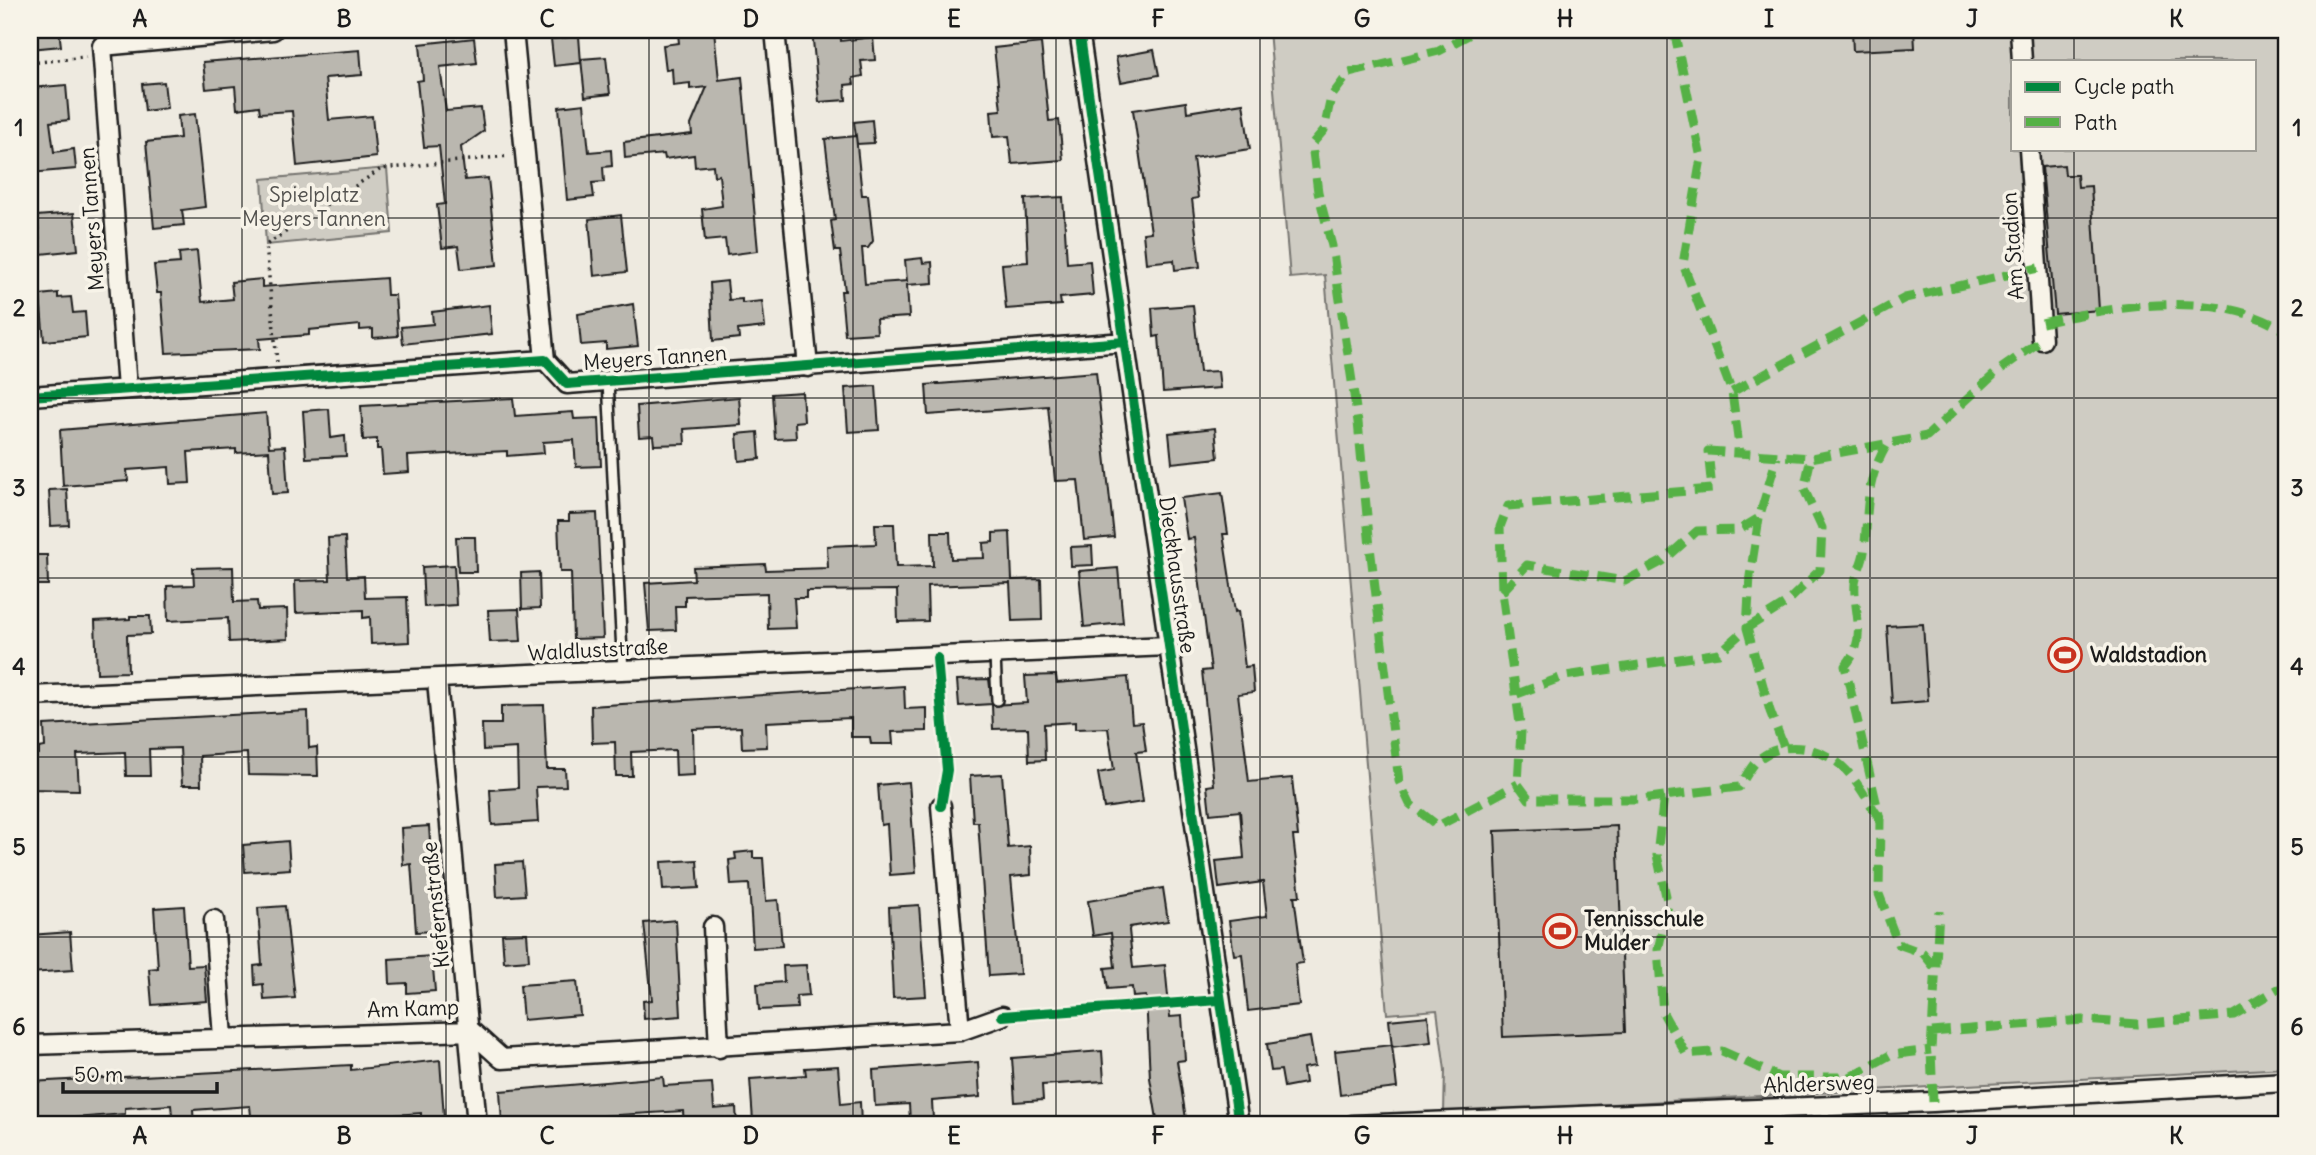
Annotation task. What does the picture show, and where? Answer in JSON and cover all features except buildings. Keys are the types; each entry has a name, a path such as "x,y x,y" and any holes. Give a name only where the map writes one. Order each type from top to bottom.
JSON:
{"street":[{"path":"101,44 273,30"},
{"path":"30,396 545,360 513,30"},
{"path":"775,30 808,367"},
{"name":"Dieckhausstraße","path":"1079,30 1239,1125"},
{"path":"2020,30 2022,60"},
{"name":"Meyers Tannen","path":"101,44 127,389"},
{"name":"Am Stadion","path":"2029,150 2042,340"},
{"name":"Meyers Tannen","path":"545,360 567,384 1125,342"},
{"name":"Waldluststraße","path":"30,696 1168,646"},
{"name":"Kiefernstraße","path":"437,680 471,1031 477,1125"},
{"path":"941,806 960,1031"},
{"path":"214,920 223,1037"},
{"path":"713,927 719,1048"},
{"name":"Am Kamp","path":"30,1045 471,1031 502,1059 719,1048 960,1031 1002,1016"},
{"name":"Ahldersweg","path":"1353,1125 1933,1102 2286,1082"}],"lane":[{"path":"608,381 623,671"},
{"path":"995,655 997,700"}],"path":[{"path":"30,63 101,44"},
{"path":"278,378 266,244 381,169 525,155"}],"green space":[{"path":"1269,30 2286,30 2286,1068 1444,1113 1445,1070 1437,1010 1387,1014 1325,275 1290,278"},
{"name":"Spielplatz Meyers Tannen","path":"387,168 392,233 266,245 262,179"}],"marked path":[{"path":"1495,30 1474,32 1439,51 1349,73 1331,97 1324,130 1312,144 1318,192 1332,246 1358,422 1370,547 1399,781 1410,804 1438,826 1518,784"},
{"path":"1674,30 1701,158 1683,264 1732,392 1740,454"},
{"path":"1732,392 1905,298 2038,268"},
{"path":"2042,323 2134,307 2199,305 2260,318 2286,332"},
{"path":"1664,796 1642,799 1529,799 1518,784 1521,731 1502,592 1500,527 1508,506 1712,489 1708,451 1811,458 1927,436 1998,371 2042,340"},
{"path":"1886,446 1871,486 1864,552 1855,583 1858,636 1852,656 1845,666 1880,819 1879,894 1898,944 1923,953 1935,968"},
{"path":"1502,592 1527,565 1625,581 1663,561 1697,531 1739,530 1759,518 1777,457"},
{"path":"1517,694 1565,676 1719,653 1747,628 1785,604 1820,570 1822,528 1804,489 1811,458"},
{"path":"1759,518 1750,576 1747,628 1770,711 1784,747"},
{"path":"1880,819 1846,770 1826,756 1803,748 1791,747 1768,753 1755,763 1739,787 1664,796 1657,855 1668,905 1658,950 1663,1013 1686,1054 1722,1051 1779,1077 1850,1077 1890,1055 1931,1050"},
{"path":"1933,1102 1931,1050 1939,911"},
{"path":"1932,1032 2083,1020 2138,1024 2234,1015 2278,989 2286,991"}],"cycle path":[{"path":"1079,30 1239,1125"},
{"path":"30,396 545,360 567,384 1125,342"},
{"path":"937,658 947,770 941,806"},
{"path":"1002,1016 1219,1000"}],"place":[{"name":"Waldstadion","path":"2065,655"},
{"name":"Tennisschule Mulder","path":"1560,931"}]}
